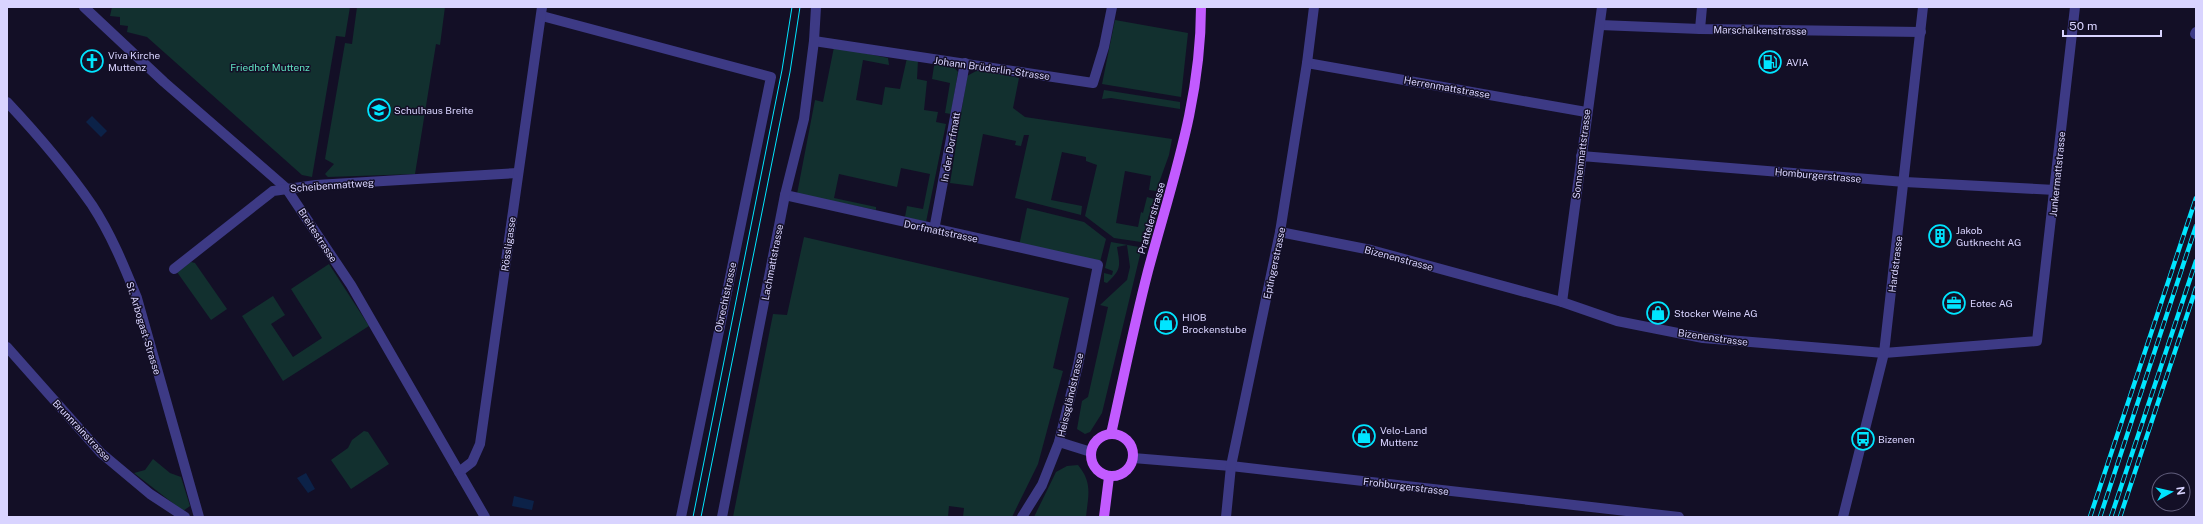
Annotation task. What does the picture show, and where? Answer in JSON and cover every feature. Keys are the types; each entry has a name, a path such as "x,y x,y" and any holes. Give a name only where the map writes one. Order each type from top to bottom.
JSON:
{"main road":[{"name":"Prattelerstrasse","path":"1111,434 1148,271 1190,118 1198,66 1201,7"},
{"path":"1111,434 1123,437 1128,441 1133,452 1133,458 1127,470 1122,474 1109,476 1097,470 1093,465 1091,452 1098,440 1111,434"},
{"path":"1104,517 1109,476"}],"street":[{"name":"Breitestrasse","path":"84,7 164,82 286,188 351,285 484,517"},
{"name":"Lachmattstrasse","path":"722,517 785,196 804,119 814,41 816,7"},
{"name":"Johann Brüderlin-Strasse","path":"814,41 1093,83 1104,47 1112,7"},
{"name":"Eptingerstrasse","path":"1226,517 1231,466 1280,232 1307,63 1314,7"},
{"name":"Sonnenmattstrasse","path":"1562,302 1586,112 1602,7"},
{"path":"1700,29 1702,7"},
{"name":"Hardstrasse","path":"1843,517 1884,352 1923,7"},
{"name":"Junkermattstrasse","path":"2037,341 2055,190 2074,7"},
{"name":"Obrechtstrasse","path":"542,12 771,77 681,517"},
{"name":"Rössligasse","path":"458,472 472,462 480,444 542,12"},
{"name":"Marschalkenstrasse","path":"1600,25 1700,29 1921,32"},
{"name":"In der Dorfmatt","path":"934,230 965,63"},
{"name":"Herrenmattstrasse","path":"1307,63 1586,112"},
{"name":"St. Arbogast-Strasse","path":"7,102 73,180 92,206 123,264 137,298 199,517"},
{"name":"Homburgerstrasse","path":"1581,156 1904,182 2055,190"},
{"name":"Scheibenmattweg","path":"174,269 273,191 286,188 518,173"},
{"name":"Dorfmattstrasse","path":"785,196 1098,265"},
{"name":"Bizenenstrasse","path":"1280,232 1371,250 1562,302 1617,321 1703,338 1884,352 2037,341"},
{"name":"Heissgländstrasse","path":"1022,517 1042,485 1059,442 1078,365 1098,265"},
{"name":"Brunnrainstrasse","path":"7,347 101,453 150,494 185,517"},
{"path":"1059,442 1091,452"},
{"name":"Frohburgerstrasse","path":"1133,458 1231,466 1679,517"}],"green space":[{"name":"Friedhof Muttenz","path":"112,7 350,7 345,37 336,36 312,177 302,175 147,37 127,32 128,26 120,25 120,17 110,16"},
{"name":"Schulhaus Breite","path":"357,7 445,7 440,45 436,44 415,174 328,177 325,174 334,164 325,159 345,43 352,44"},
{"path":"1115,20 1188,33 1181,97 1102,84"},
{"path":"834,47 888,58 889,65 863,60 856,100 882,105 885,87 900,89 907,58 918,60 917,79 927,81 924,110 938,112 936,122 946,124 926,222 905,217 907,206 923,209 930,174 901,168 897,187 839,174 834,198 876,207 876,210 797,194 815,100 823,102"},
{"path":"936,63 951,64 958,72 951,114 945,113 950,83 932,79 934,66"},
{"path":"978,70 1019,78 1013,108 1025,117 1172,139 1169,155 1156,191 1149,190 1151,176 1125,171 1116,223 1138,227 1141,212 1143,213 1147,197 1154,199 1141,242 1114,238 1085,216 1097,165 1086,161 1086,157 1062,152 1051,200 1082,206 1081,215 1015,198 1029,135 1024,135 1021,146 1015,145 1016,141 983,134 973,186 950,183 967,76"},
{"path":"1104,90 1180,102 1180,109 1111,98 1102,99"},
{"path":"1027,208 1084,222 1106,239 1100,262 1019,246"},
{"path":"804,237 1069,298 1053,368 1063,371 1038,464 1012,517 963,517 964,508 949,506 948,517 733,517 773,314 787,315"},
{"path":"1111,242 1139,247 1141,251 1102,413 1090,432 1085,434 1077,429 1082,401 1088,397 1108,307 1100,305 1127,280 1130,267 1127,245 1117,247 1119,263 1118,270 1107,283 1104,282 1104,273 1112,275 1113,271 1105,268"},
{"path":"191,262 195,263 227,309 211,320 177,272"},
{"path":"329,264 369,326 283,381 242,316 273,296 285,315 271,324 293,357 322,338 291,289"},
{"path":"364,431 368,432 389,464 351,489 331,460 348,448 352,440"},
{"path":"153,459 170,473 181,477 190,506 183,511 134,473 145,470"},
{"path":"1078,465 1088,484 1086,517 1034,517 1056,472 1067,466"}],"water":[{"path":"92,116 107,131 101,137 86,122"},
{"path":"306,473 315,489 308,493 297,478"},
{"path":"514,496 534,501 532,510 512,506"}],"tram line":[{"path":"693,517 782,70 792,7"},
{"path":"701,517 790,72 800,7"}],"railway":[{"path":"2090,517 2196,198"},
{"path":"2100,517 2196,226"},
{"path":"2111,517 2196,261"},
{"path":"2120,517 2196,288"}],"place":[{"name":"Viva Kirche Muttenz","path":"92,61"},
{"name":"AVIA","path":"1770,62"},
{"name":"Schulhaus Breite","path":"379,110"},
{"name":"Jakob Gutknecht AG","path":"1940,236"},
{"name":"Eotec AG","path":"1954,303"},
{"name":"Stocker Weine AG","path":"1658,313"},
{"name":"HIOB Brockenstube","path":"1166,323"},
{"name":"Velo-Land Muttenz","path":"1364,436"},
{"name":"Bizenen","path":"1863,439"}]}
